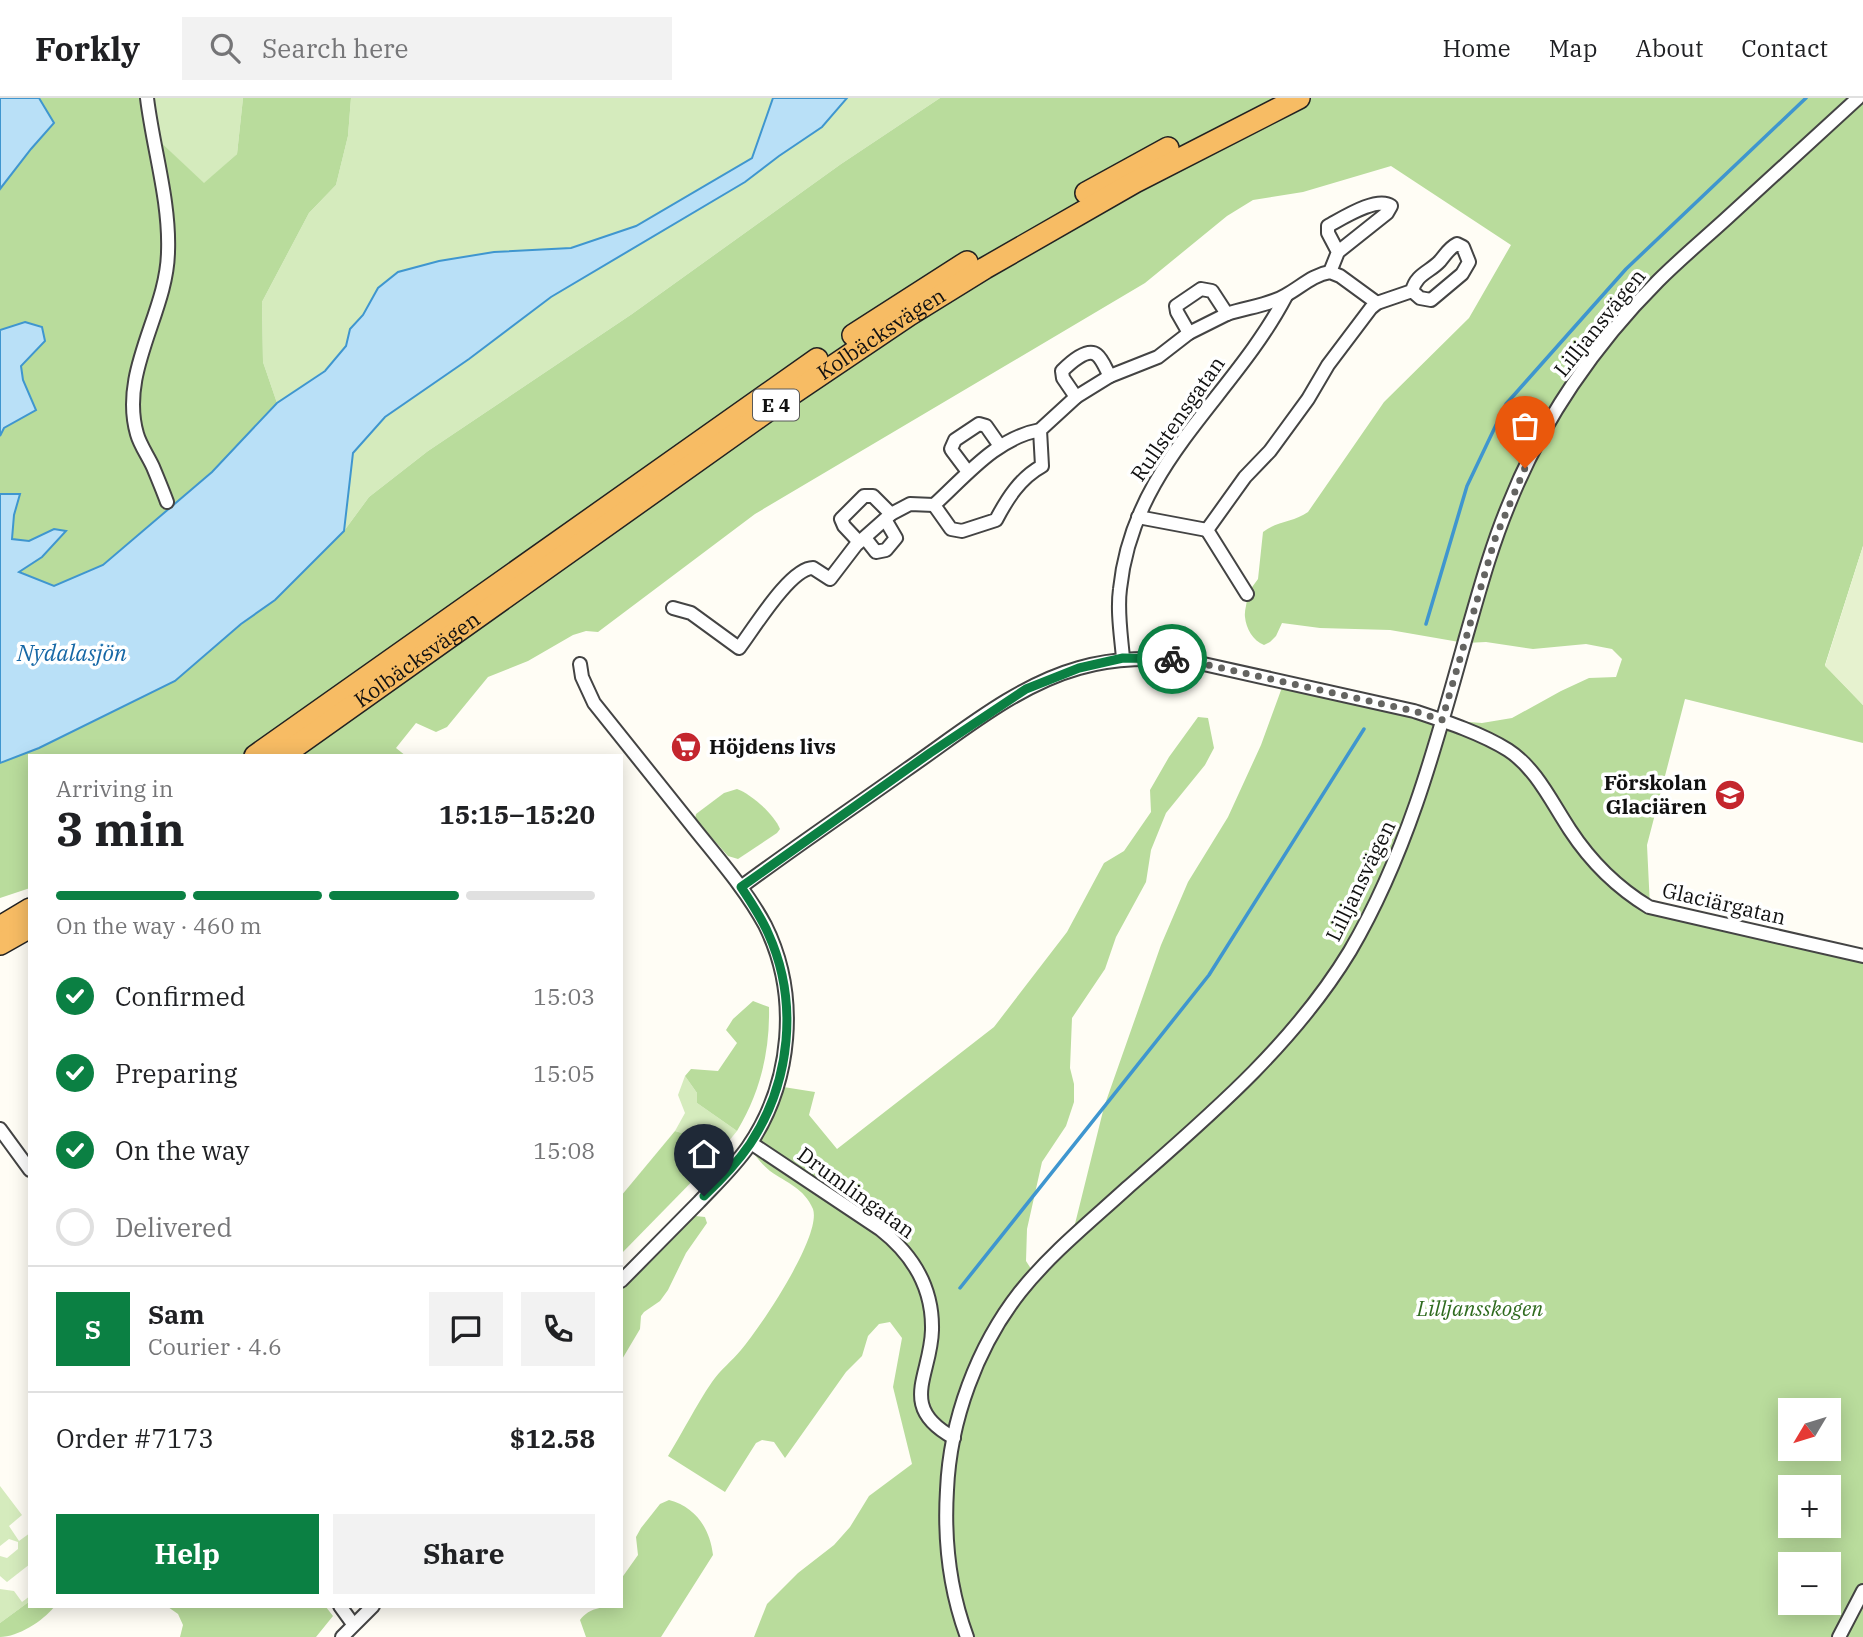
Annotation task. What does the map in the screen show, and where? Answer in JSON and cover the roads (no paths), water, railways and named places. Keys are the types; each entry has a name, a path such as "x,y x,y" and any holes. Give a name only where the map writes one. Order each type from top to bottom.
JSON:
{"highway":[{"name":"Kolbäcksvägen","path":"259,754 771,390 900,303 1119,174 1267,98"},
{"name":"Kolbäcksvägen","path":"285,754 780,402 909,315 1123,188 1299,98"},
{"path":"0,927 28,910"},
{"path":"0,944 28,928"}],"street":[{"path":"147,98 166,214 168,251 165,280 148,329 135,385 133,408 137,435 167,502"},
{"name":"Lilljansvägen","path":"967,1637 951,1578 947,1538 947,1489 954,1438 964,1398 996,1329 1020,1292 1057,1252 1267,1061 1331,980 1375,905 1394,865 1414,811 1485,570 1510,500 1540,439 1574,382 1598,349 1658,281 1858,98"},
{"path":"1330,272 1338,252 1387,214 1391,206 1380,202 1370,204 1328,226 1328,233 1338,252"},
{"path":"1207,530 1245,477 1270,451 1308,399 1328,365 1377,303 1412,291 1419,277 1439,262 1451,247 1457,244 1463,247 1469,262 1458,278 1431,300 1425,300 1412,291"},
{"path":"673,608 691,613 739,648 794,576 808,568 818,570 830,579 862,540 889,517 910,504 934,505 1000,446 1021,435 1040,430 1076,397 1110,376 1158,356 1189,333 1227,314 1286,296 1307,281 1330,272 1340,276 1377,303"},
{"path":"1189,333 1176,306 1201,289 1212,291 1227,314"},
{"name":"Rullstensgatan","path":"1123,658 1119,590 1138,517 1152,484 1271,324 1286,296"},
{"path":"1076,397 1063,378 1062,371 1086,353 1096,354 1110,376"},
{"path":"968,472 951,449 955,440 979,424 986,426 1000,446"},
{"path":"934,505 942,519 954,531 967,530 996,520 1023,481 1042,466 1040,430"},
{"path":"864,496 873,496 889,517 896,538 886,550 876,552 862,540 844,526 841,519 864,496"},
{"path":"1138,517 1207,530 1247,594"},
{"path":"741,887 930,753 1026,689 1079,668 1123,658 1190,661 1414,711 1442,720"},
{"path":"580,664 582,677 594,703 741,887 764,924 784,983 788,1033 785,1058 777,1086 768,1111 751,1143 730,1170 623,1280"},
{"name":"Glaciärgatan","path":"1442,720 1508,750 1527,767 1558,808 1587,855 1628,895 1649,907 1863,956"},
{"path":"0,1129 28,1168"},
{"name":"Drumlingatan","path":"751,1143 880,1229 899,1244 913,1261 924,1283 932,1331 921,1378 920,1397 925,1414 933,1425 954,1438"},
{"path":"1839,1637 1863,1591"},
{"path":"341,1608 353,1624"},
{"path":"342,1637 371,1608"}],"water":[{"path":"0,98 39,98 54,123 0,189"},
{"name":"Nydalasjön","path":"773,98 847,98 822,127 745,182 551,297 469,359 385,417 353,453 344,531 275,600 241,624 175,681 39,748 0,763 0,494 20,494 14,515 12,539 29,541 54,529 66,531 42,557 19,572 54,586 103,565 212,472 277,403 325,371 346,346 350,329 363,315 378,288 398,272 439,261 494,252 571,248 636,226 752,158"},
{"path":"25,322 42,327 45,341 21,366 23,380 36,410 4,428 0,436 0,330"}],"waterway":[{"path":"1426,624 1467,486 1506,404 1626,269 1806,98"},
{"path":"960,1288 1209,975 1364,729"}],"place":[{"name":"Höjdens livs","path":"686,747"},
{"name":"Förskolan Glaciären","path":"1730,795"}],"park label":[{"name":"Lilljansskogen","path":"1480,1309"}]}
